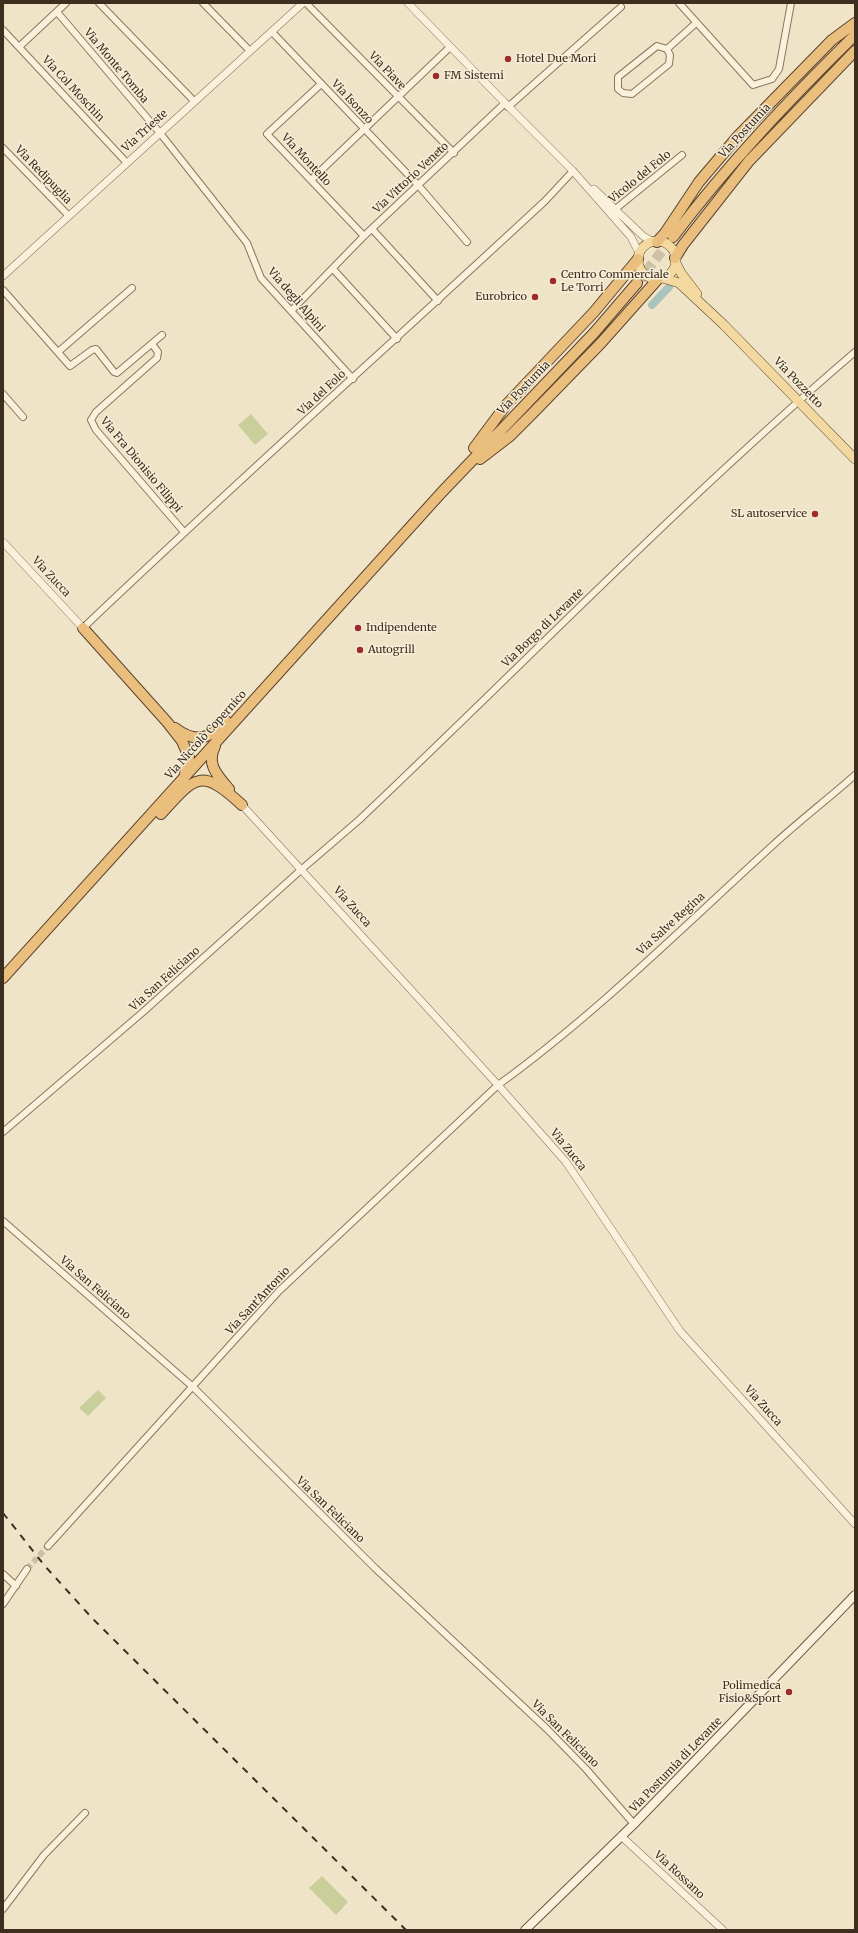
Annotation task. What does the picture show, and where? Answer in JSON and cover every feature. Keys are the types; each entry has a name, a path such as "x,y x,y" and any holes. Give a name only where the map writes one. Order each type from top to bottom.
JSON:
{"highway":[{"path":"655,242 665,233 699,182 738,136 832,40 855,24"},
{"name":"Via Postumia","path":"673,236 738,156 855,35"},
{"path":"675,260 682,245 749,161 855,51"},
{"path":"442,492 506,405 594,312 639,256"},
{"path":"442,492 484,455 510,436 601,343 661,278"},
{"name":"Via Postumia","path":"427,508 594,333 637,283"},
{"name":"Via Niccolò Copernico","path":"3,978 427,508"},
{"path":"83,628 167,722 188,752 189,762 184,778"},
{"path":"167,722 188,736 197,738 205,737 218,730 245,700 272,679"},
{"path":"220,737 211,756 212,766 242,805"},
{"path":"127,841 155,820 189,784 196,781 202,780 217,785 224,789 242,805"}],"main road":[{"path":"655,242 667,245 671,248 675,260 670,273 661,278 653,279 644,274 640,269 639,256 646,245 655,242"},
{"name":"Via Pozzetto","path":"675,260 681,273 689,284 723,324"},
{"name":"Via Pozzetto","path":"661,278 679,283 723,324 855,459"},
{"name":"Via Postumia di Levante","path":"525,1930 634,1824 855,1595"}],"street":[{"path":"20,46 66,3"},
{"path":"99,3 194,101"},
{"path":"203,3 250,51"},
{"name":"Via Trieste","path":"3,276 68,215 303,3"},
{"name":"Via Piave","path":"306,3 454,153"},
{"path":"408,3 506,105 613,211 642,236 655,242"},
{"path":"679,3 753,85 761,84 772,79 779,69 792,3"},
{"name":"Via Vittorio Veneto","path":"291,311 364,236 418,185 506,105 621,7"},
{"name":"Via Monte Tomba","path":"57,12 160,133"},
{"path":"667,49 696,22"},
{"name":"Via Col Moschin","path":"3,30 20,46 127,163"},
{"name":"Via Isonzo","path":"272,32 418,185 467,242"},
{"path":"657,46 667,49 670,55 669,64 632,94 628,94 618,89 618,77 657,46"},
{"path":"311,180 365,131 450,47"},
{"name":"Via Montello","path":"321,84 267,134 364,236"},
{"name":"Via degli Alpini","path":"160,133 247,243 261,278 353,379"},
{"name":"Via Redipuglia","path":"3,148 68,215"},
{"name":"Vicolo del Folo","path":"613,211 682,155"},
{"name":"Via del Folo","path":"83,628 184,532 438,301 545,201 573,171"},
{"path":"613,211 631,237 639,256"},
{"path":"372,229 438,301"},
{"path":"333,269 397,339"},
{"path":"58,352 132,288"},
{"path":"3,290 72,366 92,350 96,349 116,373 162,335"},
{"name":"Via Fra Dionisio Filippi","path":"152,344 158,352 157,358 96,412 91,420 96,430 184,532"},
{"name":"Via Borgo di Levante","path":"302,869 359,820 715,476 798,400 855,352"},
{"path":"3,394 22,417"},
{"name":"Via Zucca","path":"3,542 83,628"},
{"name":"Via Salve Regina","path":"498,1085 530,1062 601,1001 792,827 855,775"},
{"name":"Via Zucca","path":"242,805 302,869 566,1162 680,1331 855,1524"},
{"name":"Via San Feliciano","path":"3,1132 143,1012 302,869"},
{"name":"Via Sant'Antonio","path":"48,1546 279,1291 498,1085"},
{"name":"Via San Feliciano","path":"3,1221 193,1387 375,1568 547,1729 586,1769 634,1824"},
{"path":"3,1604 28,1569"},
{"path":"3,1574 16,1586"},
{"path":"3,1909 44,1855 85,1813"},
{"name":"Via Rossano","path":"621,1836 723,1930"}],"green space":[{"path":"251,414 268,434 255,445 238,425"},
{"path":"98,1390 106,1398 88,1416 79,1408"},
{"path":"322,1876 348,1902 336,1915 309,1888"}],"waterway":[{"path":"652,305 669,287"}],"tunnel":[{"path":"637,283 673,237"},
{"path":"27,1569 48,1546"}],"railway":[{"path":"3,1513 44,1565 92,1618 406,1930"}],"place":[{"name":"Hotel Due Mori","path":"508,59"},
{"name":"FM Sistemi","path":"436,76"},
{"name":"Centro Commerciale Le Torri","path":"553,281"},
{"name":"Eurobrico","path":"535,297"},
{"name":"SL autoservice","path":"815,514"},
{"name":"Indipendente","path":"358,628"},
{"name":"Autogrill","path":"360,650"},
{"name":"Polimedica Fisio&Sport","path":"789,1692"}]}
